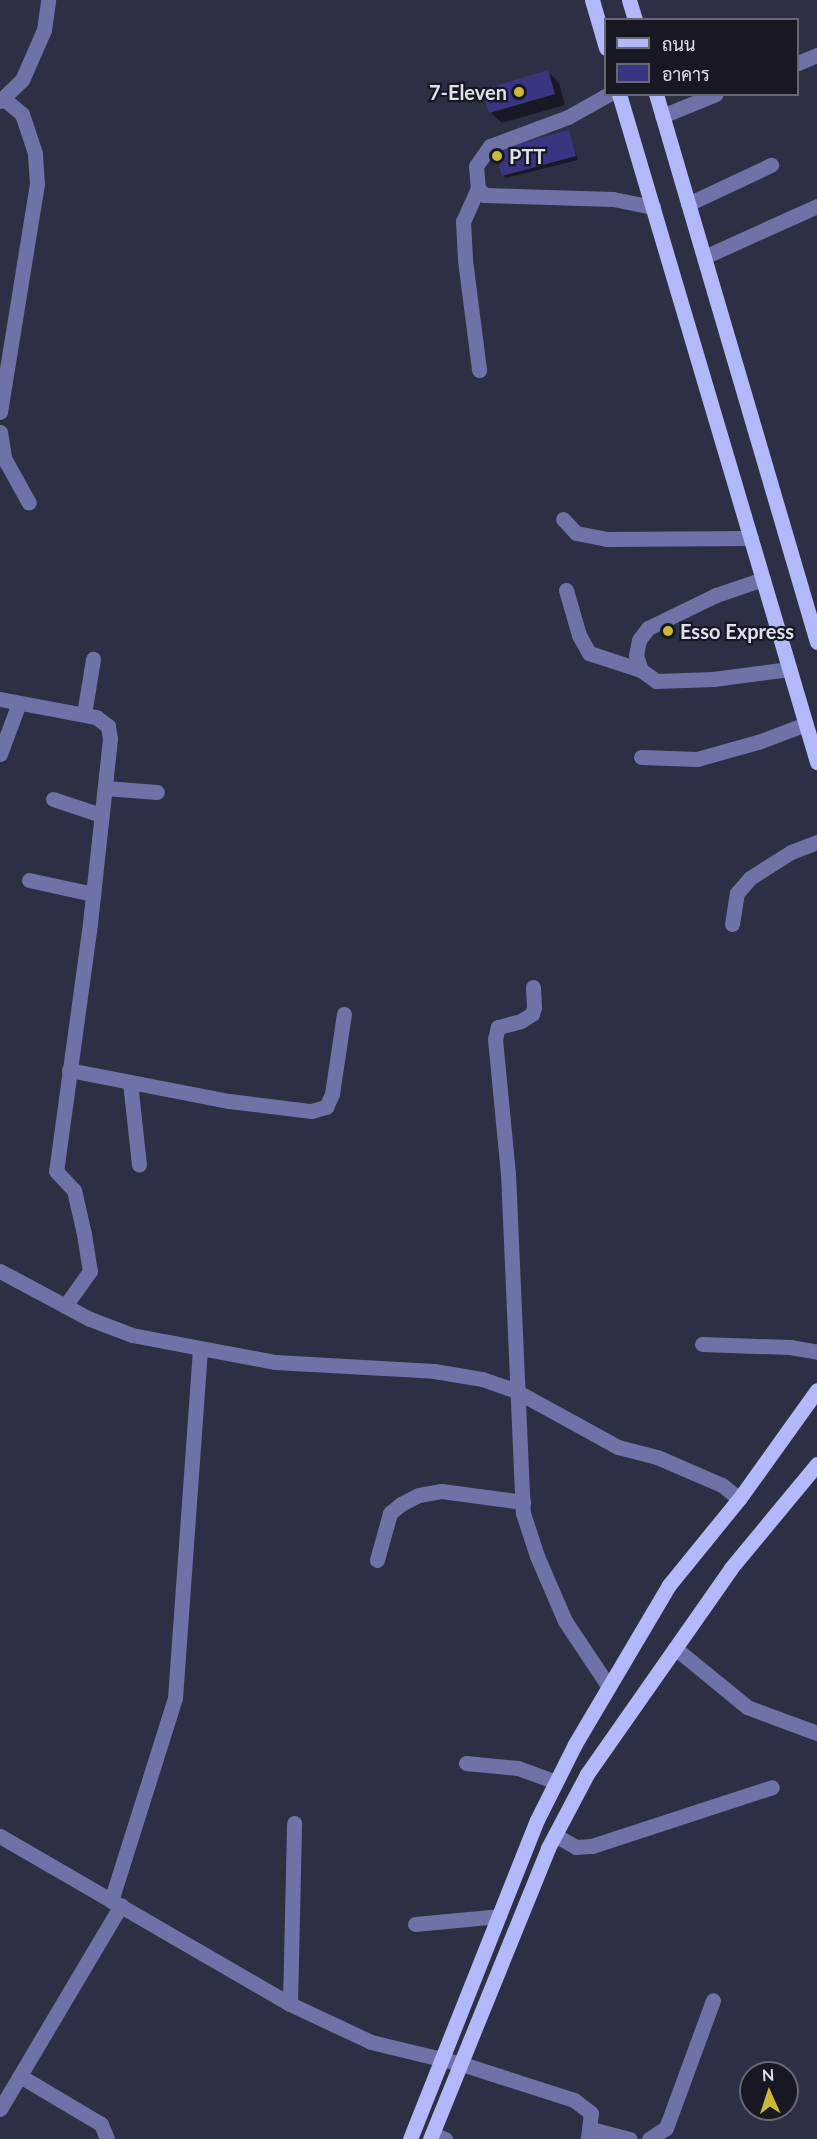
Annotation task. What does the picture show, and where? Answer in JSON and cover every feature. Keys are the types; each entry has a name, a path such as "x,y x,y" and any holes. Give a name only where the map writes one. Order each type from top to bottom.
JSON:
{"main road":[{"path":"592,0 604,41"},
{"path":"629,0 634,18"},
{"path":"620,96 817,762"},
{"path":"657,96 817,642"},
{"path":"410,2139 443,2061 537,1820 556,1782 669,1585 739,1499 817,1390"},
{"path":"436,2137 462,2064 555,1835 586,1774 731,1568 817,1464"}],"street":[{"path":"0,412 37,184 35,153 29,132 21,114 2,100 22,80 44,30 48,0"},
{"path":"799,63 817,55"},
{"path":"479,370 465,260 463,221 478,188 476,166 490,146 568,117 605,96"},
{"path":"662,116 711,96"},
{"path":"688,204 771,165"},
{"path":"478,188 484,195 613,199 653,207"},
{"path":"704,257 817,206"},
{"path":"0,432 3,458 29,503"},
{"path":"563,519 576,533 606,539 750,538"},
{"path":"640,670 636,656 639,640 648,628 716,595 763,579"},
{"path":"566,590 579,635 589,653 640,670 656,681 713,679 789,669"},
{"path":"84,714 93,659"},
{"path":"0,699 96,717 108,726 110,739 93,894 56,1171 74,1190 90,1271 65,1306"},
{"path":"0,754 20,703"},
{"path":"641,758 697,759 758,742 806,724"},
{"path":"105,788 157,792"},
{"path":"53,799 101,815"},
{"path":"732,924 737,893 750,878 791,852 817,842"},
{"path":"29,880 93,894"},
{"path":"533,987 532,1014 521,1022 498,1027 495,1039 508,1173 523,1513 537,1556 566,1621 609,1687"},
{"path":"69,1070 229,1101 310,1112 326,1107 332,1094 344,1014"},
{"path":"130,1082 139,1165"},
{"path":"0,1272 65,1306 132,1335 200,1350 275,1362 434,1371 482,1379 516,1391 618,1447 657,1457 722,1485 739,1499"},
{"path":"702,1344 789,1347 817,1352"},
{"path":"0,2109 116,1903 175,1698 200,1350"},
{"path":"377,1560 390,1513 401,1504 420,1495 441,1491 523,1502"},
{"path":"675,1647 747,1707 817,1733"},
{"path":"466,1763 518,1768 556,1782"},
{"path":"555,1835 576,1847 592,1846 772,1787"},
{"path":"290,2004 294,1822"},
{"path":"2,1843 116,1903 290,2004 371,2042 462,2064 574,2100 591,2113 590,2134 630,2139"},
{"path":"415,1924 500,1916"},
{"path":"649,2139 666,2128 713,2001"},
{"path":"20,2076 101,2124 107,2139"}],"building":[{"name":"7-Eleven","path":"548,70 555,94 489,113 482,90"},
{"path":"569,130 576,156 502,176 495,150"}],"place":[{"name":"7-Eleven","path":"519,92"},
{"name":"PTT","path":"497,156"},
{"name":"Esso Express","path":"668,631"}]}
